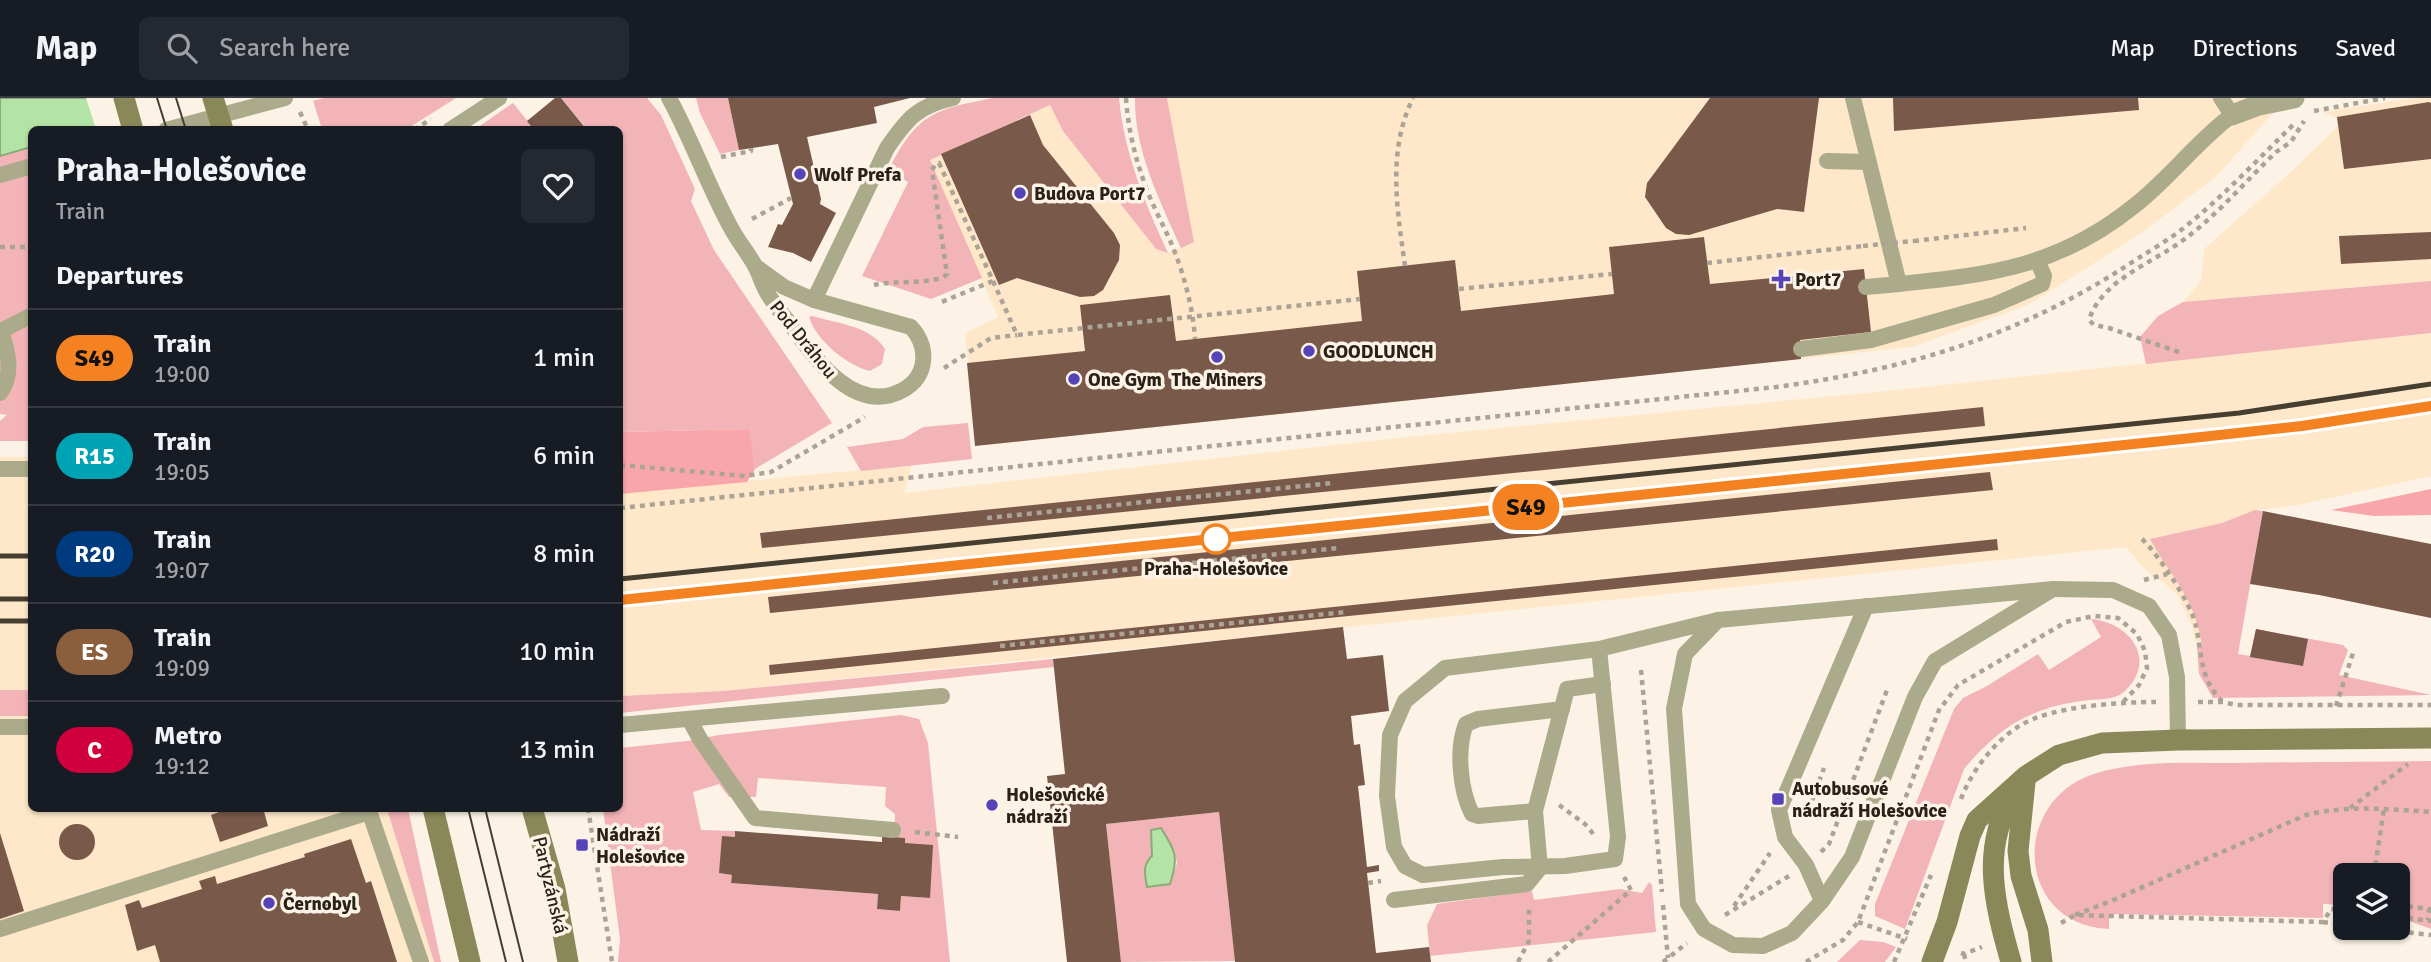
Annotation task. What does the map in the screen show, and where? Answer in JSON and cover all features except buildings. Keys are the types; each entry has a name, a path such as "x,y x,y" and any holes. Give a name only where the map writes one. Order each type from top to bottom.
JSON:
{"main road":[{"path":"124,98 132,126"},
{"path":"213,98 221,126"},
{"path":"1932,962 1977,820 2026,776 2059,755 2102,743 2431,738"},
{"path":"2011,962 1994,886 1994,846 2002,813 2026,776"},
{"path":"2026,776 2018,851 2021,876 2038,930 2042,962"},
{"path":"434,812 470,962"},
{"name":"Partyzánská","path":"533,812 555,889 568,962"}],"street":[{"path":"2227,107 2259,105 2301,109"}],"lane":[{"path":"181,126 285,98"},
{"path":"456,126 499,98"},
{"name":"Pod Dráhou","path":"669,98 731,229 755,266 766,292 829,374 844,385 866,394 883,396 912,384 920,374 924,349 920,337 911,327 814,300 784,287 755,266"},
{"name":"Pod Dráhou","path":"814,300 887,149 900,130 916,111 953,98"},
{"path":"1853,98 1899,284"},
{"path":"1866,287 1974,276 2016,268 2096,233 2136,206 2214,129 2227,107"},
{"path":"1827,161 1868,162"},
{"path":"0,175 28,167"},
{"path":"1801,349 1871,340 1994,305 2042,284 2044,276 2037,260"},
{"path":"0,393 8,373 8,355 0,331 28,317"},
{"path":"0,469 28,469"},
{"path":"1718,620 1685,654 1674,709 1688,904 1704,929 1733,945 1763,946 1792,933 1822,901 1852,857 1915,696 1936,661 2053,589"},
{"path":"1599,649 1618,837 1615,859 1540,868 1503,867 1423,875 1405,866 1394,847 1387,796 1390,735 1405,701 1445,668 1599,649 1718,620 2053,589 2113,590 2149,606 2169,635 2177,677 2178,740"},
{"path":"1822,901 1807,865 1784,837 1779,810 1866,606"},
{"path":"1394,900 1527,884 1540,868 1535,811 1567,689 1603,684"},
{"path":"623,725 942,696"},
{"path":"1535,811 1478,816 1472,814 1464,786 1461,748 1464,730 1466,724 1478,719 1562,709"},
{"path":"690,719 755,818 893,830"},
{"path":"0,727 28,727"},
{"path":"0,929 363,812"},
{"path":"370,812 421,962"}],"path":[{"path":"1126,98 1129,127 1144,182 1174,250 1194,316 1195,339"},
{"path":"1405,266 1395,160 1404,115 1413,98"},
{"path":"2301,109 2385,98"},
{"path":"623,508 1776,387 1883,369 1968,345 2045,313 2106,280 2181,230 2301,109 2315,105"},
{"path":"2179,352 2094,325 2089,320 2091,314 2109,289 2187,238 2276,152 2291,142 2301,109"},
{"path":"717,158 751,149"},
{"path":"874,285 887,281 939,280 947,274 932,170 939,163 1017,335"},
{"path":"748,221 792,198"},
{"path":"1707,263 2026,228"},
{"path":"0,247 28,247"},
{"path":"1459,289 1612,274"},
{"path":"939,303 993,281"},
{"path":"966,354 991,338 1360,299"},
{"path":"623,465 745,477 771,472 839,433"},
{"path":"987,518 1332,483"},
{"path":"2142,539 2184,597 2196,624 2204,673 2213,693 2223,702"},
{"path":"993,583 1339,548"},
{"path":"1000,646 1347,612"},
{"path":"1806,962 1843,940 1858,922 1939,710 1958,685 2066,622 2094,616 2118,618 2137,634 2147,668 2138,685 2123,702 2431,705"},
{"path":"2336,706 2354,650"},
{"path":"1641,670 1668,958"},
{"path":"2350,808 2411,762"},
{"path":"1540,793 1585,824 1615,859 1631,890 1548,962"},
{"path":"2061,923 2305,815 2329,809 2350,808 2431,812"},
{"path":"2376,863 2384,808"},
{"path":"589,812 612,962"},
{"path":"893,830 958,837"},
{"path":"1518,962 1529,941 1528,898"},
{"path":"2410,907 2429,909 2429,920 2410,918"},
{"path":"2323,922 2333,909"},
{"path":"2075,915 2333,923"},
{"path":"1858,922 1906,939"},
{"path":"2410,933 2431,935"},
{"path":"1956,951 1964,954 1989,944"},
{"path":"1964,954 1966,962"}],"shaded area":[{"path":"0,98 196,98 107,126 28,126 28,148 0,156"},
{"path":"324,98 456,98 412,126 321,126 313,101"},
{"path":"561,98 647,98 661,115 695,189 691,201 714,250 832,423 755,469 748,429 623,432 623,126 584,126"},
{"path":"696,98 728,98 739,150 720,154 700,113"},
{"path":"993,98 1119,98 1137,177 1168,253 1156,249 1063,131 1050,105 930,160 982,278 931,299 862,276 908,182 888,171 908,137 928,118 941,111"},
{"path":"1017,98 1050,105 1063,131 1156,249 1168,253 1194,241 1167,98 2286,98 2216,177 2143,232 2030,304 1912,347 975,446 965,333 998,317 930,160"},
{"path":"1135,98 1167,98 1194,242 1181,248 1157,194 1144,156"},
{"path":"2413,98 2431,98 2431,281 2183,302 2201,281 2204,249 2338,126 2336,117 2323,112"},
{"path":"513,103 532,126 480,126"},
{"path":"28,148 28,441 0,441 0,421 7,415 0,414 0,156"},
{"path":"2431,281 2431,333 2146,364 2140,337 2158,316 2183,302"},
{"path":"809,317 852,326 871,335 885,349 882,364 870,371 842,357 818,334"},
{"path":"2431,333 2431,476 2298,505 2255,510 2222,523 2150,539 2184,591 2197,620 2202,647 2196,645 2192,627 2177,595 2147,572 2126,547 724,691 623,696 623,493 912,465 904,493 1406,437 1886,391"},
{"path":"968,423 972,459 861,471 847,447 903,439 923,427"},
{"path":"749,429 755,469 747,482 623,494 623,432"},
{"path":"0,457 28,457 28,690 0,690"},
{"path":"2431,489 2431,515 2374,516 2331,510"},
{"path":"2255,510 2263,511 2238,654 2250,656 2256,629 2343,645 2348,650 2339,675 2431,695 2213,698 2199,674 2197,646 2202,646 2194,614 2182,589 2150,539 2222,523"},
{"path":"2091,619 2116,627 2134,643 2139,654 2136,677 2127,689 2117,696 2070,703 2040,711 2014,723 1987,744 1964,769 1905,929 1875,916 1875,904 1954,709 1963,698 2038,654 2049,670 2101,637"},
{"path":"1053,659 1054,667 623,713 623,696 724,691"},
{"path":"0,690 28,690 28,716 0,716"},
{"path":"901,715 919,719 928,743 950,962 618,962 620,939 603,812 623,812 623,748","holes":["758,778 886,787 885,806 895,814 894,837 905,838 930,898 901,896 900,911 877,909 878,894 732,883 732,875 719,873 735,837 735,831 701,830 693,792 719,784 729,797 756,797"]},
{"path":"0,716 28,716 28,812 388,812 434,962 0,962"},
{"path":"2431,761 2431,929 2410,921 2410,863 2333,863 2333,904 2323,904 2323,918 2109,914 2109,929 2078,922 2055,906 2041,884 2035,859 2038,832 2049,807 2069,787 2097,773 2130,766 2165,763"},
{"path":"388,812 409,812 441,962 434,962"},
{"path":"1219,812 1235,961 1121,962 1106,824","holes":["1152,846 1174,849 1177,863 1170,884 1147,861 1152,856"]},
{"path":"1161,828 1174,855 1173,875 1170,884 1147,887 1145,870 1152,856 1151,830"},
{"path":"1649,882 1652,885 1656,932 1430,956 1427,925 1437,904 1532,891 1534,900 1620,889 1642,893"},
{"path":"1860,940 1883,942 1896,947 1885,962 1837,962"}],"pier":[{"path":"86,98 199,98 197,101 121,126 95,126"}],"tram line":[{"path":"157,98 166,126"},
{"path":"176,98 185,126"},
{"path":"469,812 506,962"},
{"path":"486,812 523,962"}],"railway":[{"path":"623,579 2239,413 2431,384"},
{"path":"623,600 2192,438 2302,426 2431,406"},
{"path":"0,556 28,556"},
{"path":"0,599 28,599"},
{"path":"0,621 28,621"}],"train":[{"name":"S49","path":"623,600 2192,438 2302,426 2431,406"}],"place":[{"name":"Wolf Prefa","path":"800,174"},
{"name":"Budova Port7","path":"1020,193"},
{"name":"Port7","path":"1781,279"},
{"name":"GOODLUNCH","path":"1309,351"},
{"name":"The Miners","path":"1217,357"},
{"name":"One Gym","path":"1074,379"},
{"name":"Praha-Holešovice","path":"1216,539"},
{"name":"Autobusové nádraží Holešovice","path":"1778,799"},
{"name":"Holešovické nádraží","path":"992,805"},
{"name":"Nádraží Holešovice","path":"582,845"},
{"name":"Černobyl","path":"269,903"}]}
